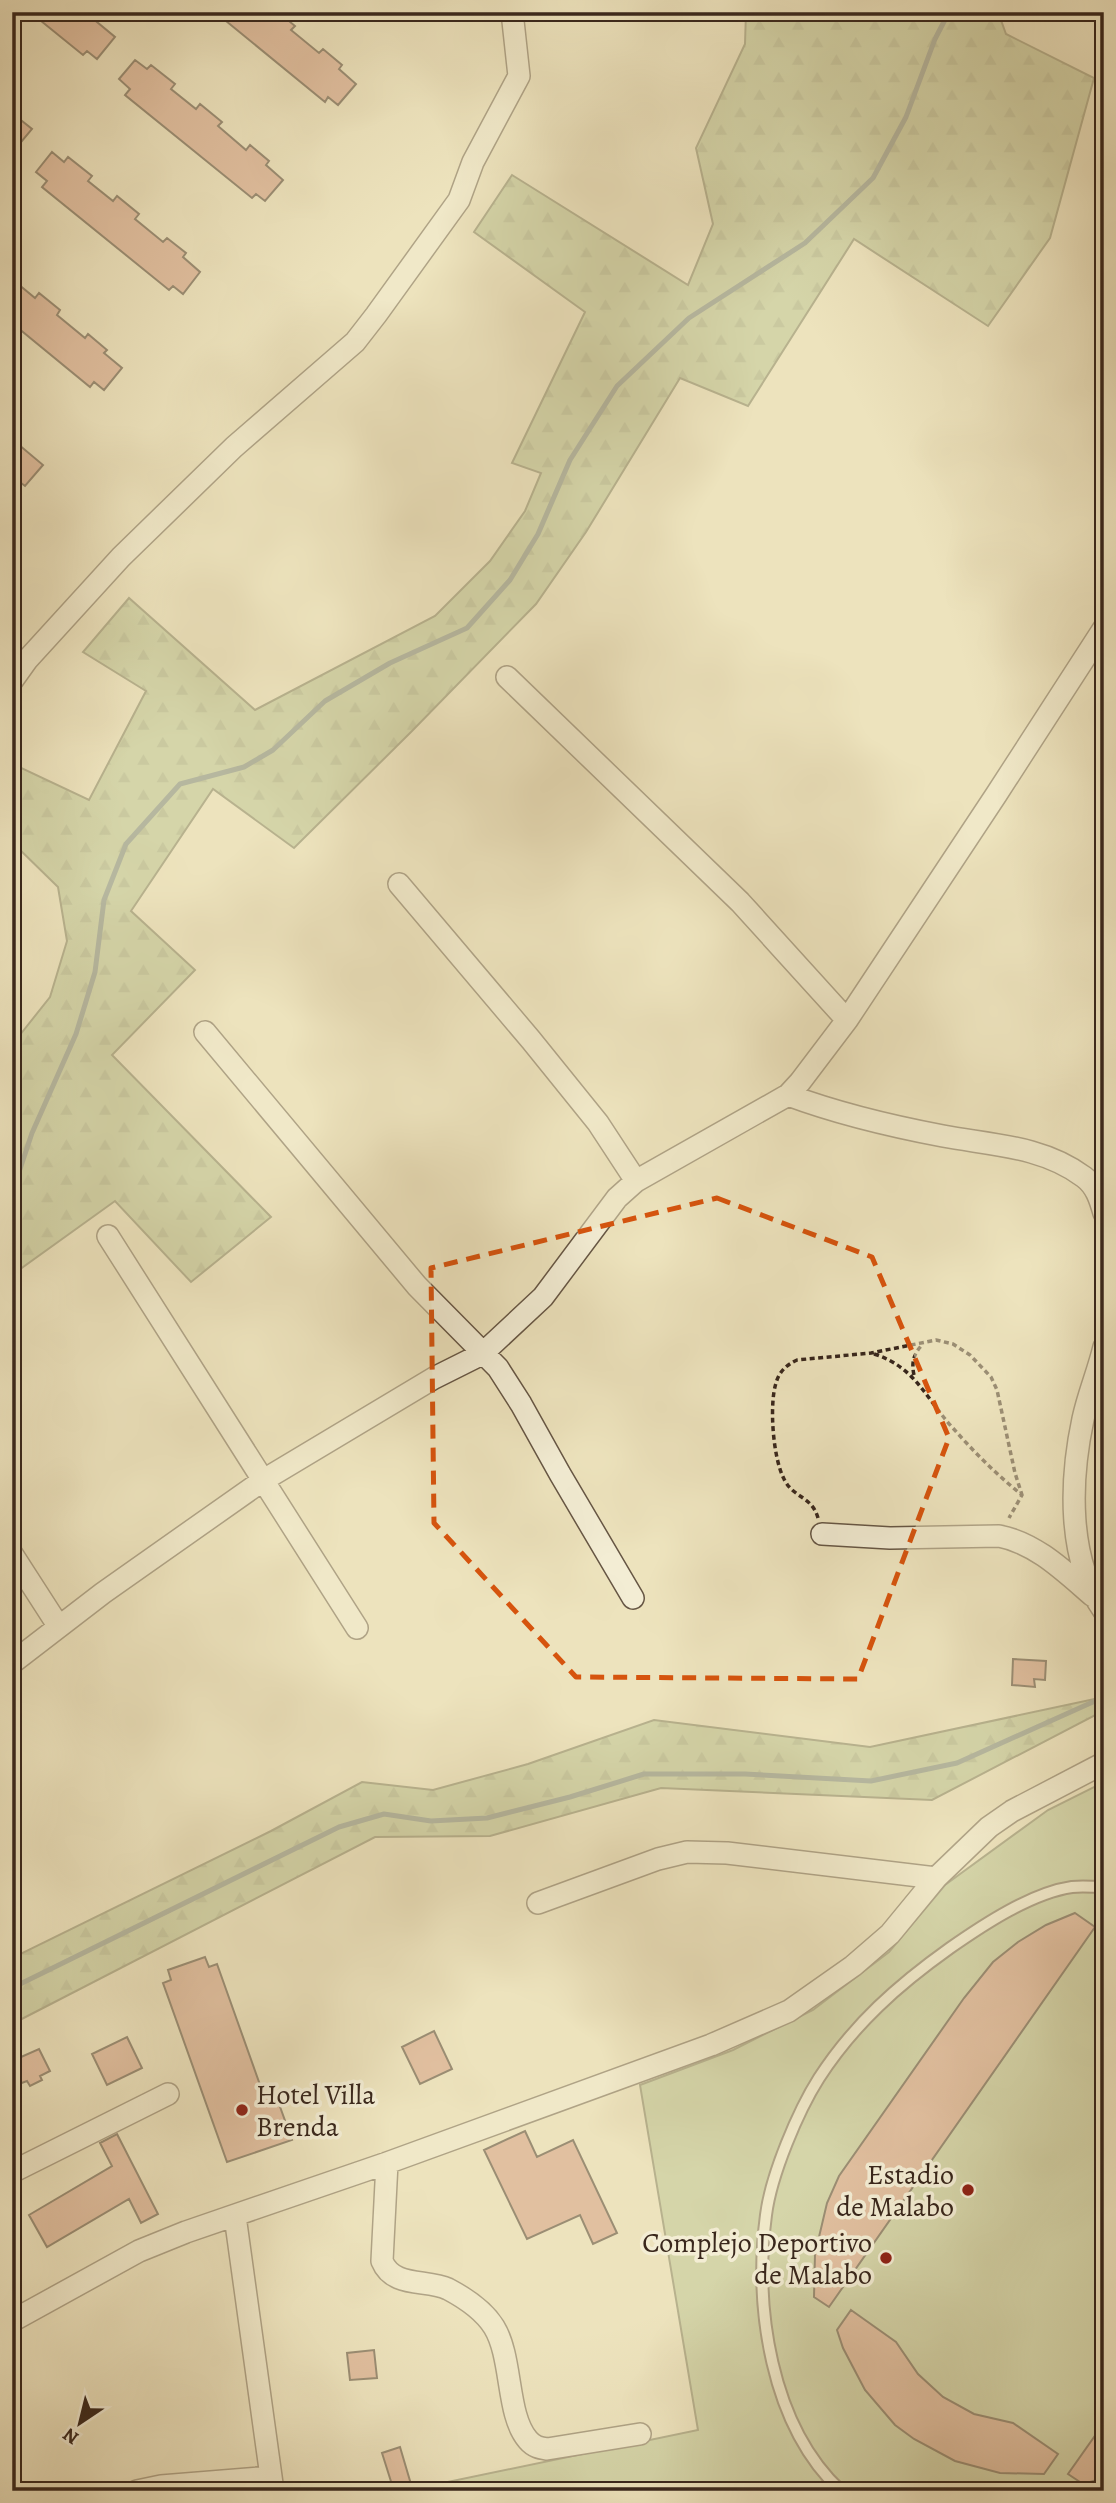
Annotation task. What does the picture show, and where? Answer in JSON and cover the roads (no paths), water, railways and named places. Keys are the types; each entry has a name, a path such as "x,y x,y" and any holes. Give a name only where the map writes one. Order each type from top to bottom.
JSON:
{"street":[{"path":"12,681 27,660 121,557 234,447 355,342 376,316 459,200 473,162 519,76 512,12"},
{"path":"12,1662 103,1593 262,1480 434,1378 482,1354 543,1297 618,1198 636,1181 788,1095 847,1020 1104,628"},
{"path":"507,677 740,902 847,1020"},
{"path":"399,884 590,1113 636,1181"},
{"path":"205,1032 418,1286 498,1368 634,1598"},
{"path":"788,1095 849,1116 972,1142 1032,1151 1050,1157 1087,1179 1098,1193 1104,1213"},
{"path":"108,1236 357,1628"},
{"path":"1098,1604 1082,1563 1075,1533 1075,1488 1082,1420 1104,1347"},
{"path":"822,1534 890,1538 999,1535 1014,1539 1040,1553 1098,1604"},
{"path":"12,1554 59,1627"},
{"path":"12,2321 139,2251 710,2045 789,2011 843,1973 890,1934 936,1878 989,1827 1013,1811 1104,1763"},
{"path":"538,1903 658,1859 687,1852 727,1853 936,1878"},
{"path":"12,2172 168,2094"},
{"path":"387,2163 382,2261 386,2270 396,2277 447,2288 478,2308 494,2327 503,2350 520,2428 529,2442 536,2447 547,2449 640,2434"},
{"path":"137,2491 161,2486 272,2484 235,2216"}],"lane":[{"path":"841,2491 813,2460 799,2432 775,2374 766,2332 763,2273 766,2213 792,2133 818,2079 863,2020 899,1986 969,1934 1027,1902 1072,1887 1104,1887"}],"waterway":[{"path":"12,1193 32,1133 76,1034 95,972 104,900 126,844 180,784 244,767 273,750 325,701 390,663 467,628 510,580 538,534 570,460 617,386 689,318 805,243 873,178 906,117 935,39 949,12"},
{"path":"12,1988 339,1827 384,1814 431,1821 487,1818 570,1797 644,1774 745,1774 871,1781 957,1763 1104,1697"}],"place":[{"name":"Hotel Villa Brenda","path":"242,2110"},
{"name":"Estadio de Malabo","path":"968,2190"},
{"name":"Complejo Deportivo de Malabo","path":"886,2258"}]}
